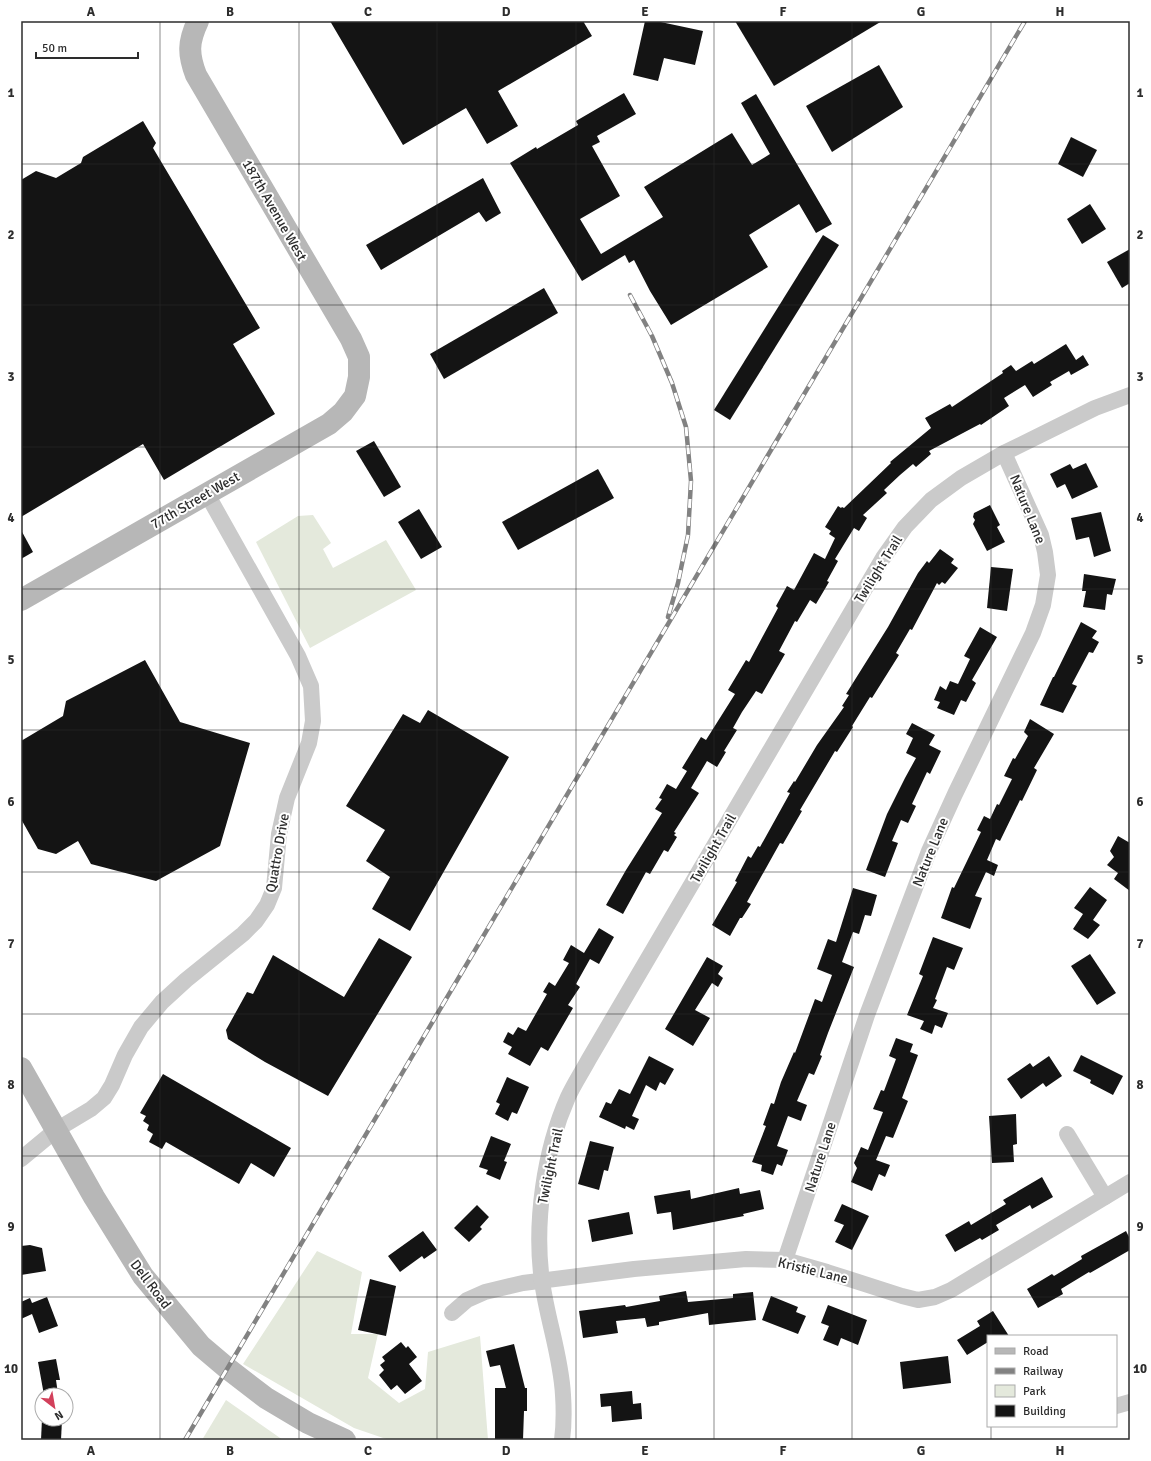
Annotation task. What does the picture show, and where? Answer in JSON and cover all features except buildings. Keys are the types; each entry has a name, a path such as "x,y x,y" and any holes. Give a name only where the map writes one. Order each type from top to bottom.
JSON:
{"street":[{"name":"187th Avenue West","path":"195,26 189,47 191,61 196,75 351,339 359,357 359,377 356,388"},
{"name":"77th Street West","path":"21,600 329,424 343,412 355,396 356,388"},
{"name":"Twilight Trail","path":"562,1440 564,1423 564,1394 560,1366 542,1280 540,1264 540,1221 545,1179 554,1137 568,1097 883,558 905,527 932,500 961,478 1004,453 1095,408 1130,395"},
{"name":"Nature Lane","path":"786,1260 867,1015 929,851 1033,634 1043,605 1048,575 1044,546 1033,516 1004,453"},
{"name":"Quattro Drive","path":"21,1160 56,1130 90,1109 104,1098 112,1085 125,1055 142,1027 162,1002 243,934 256,921 267,905 274,888 279,834 288,798 309,744 313,721 311,686 298,656 207,494"},
{"name":"Dell Road","path":"21,1068 94,1197 143,1276 201,1346 266,1398 308,1423 344,1440"},
{"path":"1067,1134 1105,1197"},
{"name":"Kristie Lane","path":"452,1313 467,1300 485,1292 523,1283 634,1269 746,1259 786,1260 918,1300 935,1297 951,1290 1130,1182"},
{"path":"1117,1406 1130,1402"}],"green space":[{"path":"313,515 331,543 323,549 333,568 386,540 416,590 310,648 256,542 298,516"},
{"path":"317,1251 362,1272 351,1334 378,1334 368,1378 399,1403 425,1389 428,1352 480,1336 488,1440 389,1440 354,1428 243,1364"},
{"path":"226,1400 283,1440 202,1440"}],"railway":[{"path":"185,1440 1025,21"},
{"path":"630,295 652,336 672,383 686,427 691,481 688,535 678,583 668,617"}]}
